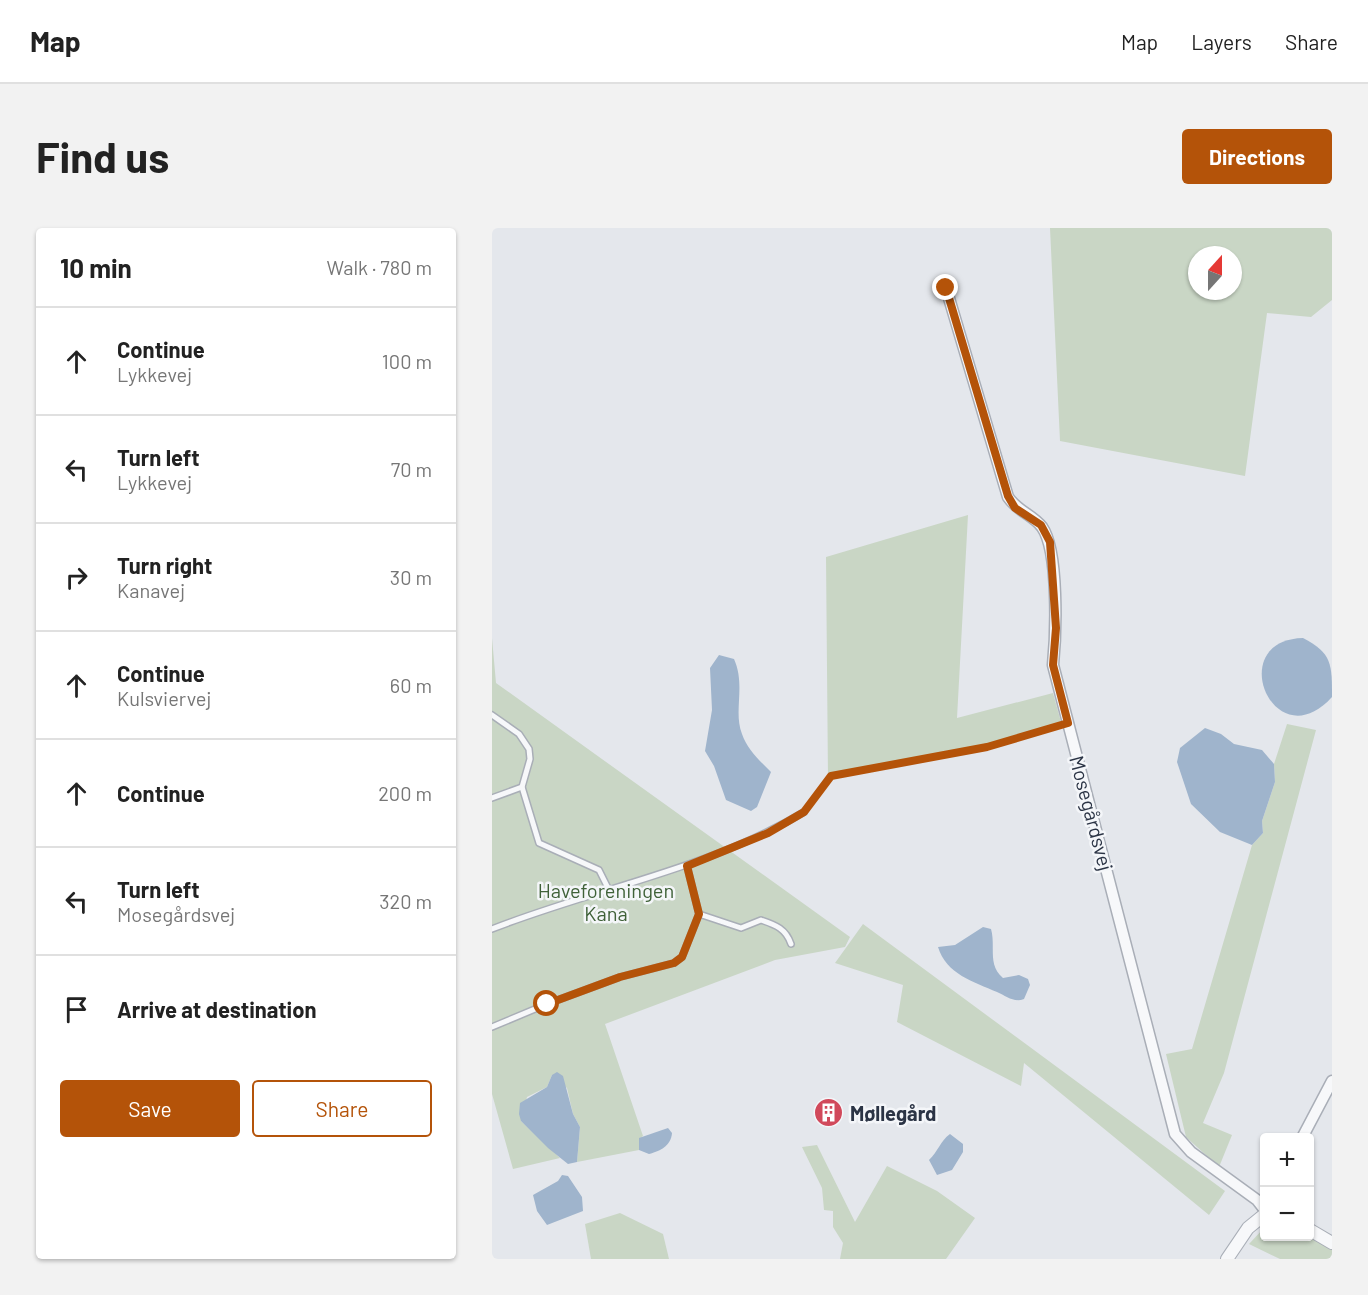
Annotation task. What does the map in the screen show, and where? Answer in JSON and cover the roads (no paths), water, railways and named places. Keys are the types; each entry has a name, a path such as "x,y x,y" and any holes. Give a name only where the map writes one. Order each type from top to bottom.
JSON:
{"street":[{"name":"Mosegårdsvej","path":"946,288 1008,496 1015,508 1041,525 1050,542 1056,628 1053,665 1176,1134 1191,1152 1260,1204"},
{"path":"1304,1133 1332,1081"},
{"path":"1227,1259 1248,1228 1260,1218"},
{"path":"1314,1232 1332,1243"}],"lane":[{"path":"492,715 519,734 529,749 530,759 522,787 539,843 599,870 608,888"},
{"path":"492,798 522,787"},
{"path":"492,929 608,888 687,866 730,850 768,833 804,812"},
{"path":"492,1027 620,977 674,963 682,957 699,914 687,866"},
{"path":"699,914 741,928 761,920 780,927 788,934 791,944"}],"water":[{"path":"1303,638 1320,649 1328,661 1332,676 1332,697 1311,713 1292,715 1276,707 1266,692 1262,674 1266,657 1279,644"},
{"path":"719,655 734,659 739,679 739,716 742,734 750,750 771,772 757,807 751,811 726,800 714,766 705,751 712,710 710,668"},
{"path":"1205,728 1221,734 1234,744 1262,750 1274,764 1275,782 1262,821 1263,833 1252,845 1220,832 1191,804 1177,762 1180,748"},
{"path":"983,927 991,929 993,961 998,973 1003,978 1019,975 1028,979 1030,985 1024,999 1010,998 962,976 947,964 942,956 938,947 955,945"},
{"path":"557,1072 563,1076 573,1114 580,1127 577,1162 568,1164 521,1121 519,1114 520,1103 547,1087 552,1075"},
{"path":"668,1128 672,1133 671,1138 664,1147 649,1154 639,1150 639,1138"},
{"path":"950,1134 963,1144 963,1152 952,1170 937,1175 929,1160"},
{"path":"562,1175 568,1176 582,1197 583,1211 547,1225 537,1211 533,1195 558,1181"}],"place":[{"name":"Møllegård","path":"829,1113"}],"park label":[{"name":"Haveforeningen Kana","path":"606,902"}]}
